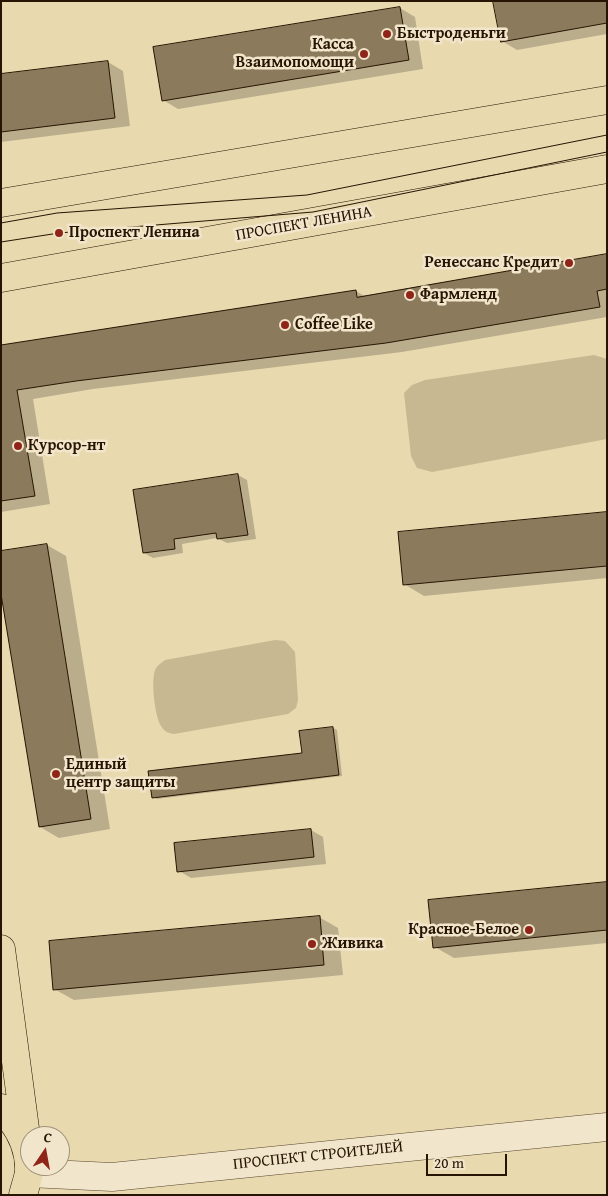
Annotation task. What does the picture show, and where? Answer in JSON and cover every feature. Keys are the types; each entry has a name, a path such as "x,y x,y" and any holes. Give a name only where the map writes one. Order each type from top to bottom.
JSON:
{"main road":[{"path":"1,203 607,100"},
{"name":"ПРОСПЕКТ ЛЕНИНА","path":"1,278 607,169"},
{"path":"1,949 22,1126"},
{"path":"1,1108 14,1122 20,1146"}],"street":[{"name":"ПРОСПЕКТ СТРОИТЕЛЕЙ","path":"70,1175 112,1177 607,1127"}],"shaded area":[{"path":"594,355 607,359 607,439 432,472 417,468 411,456 404,393 412,385 425,380"},
{"path":"275,640 285,641 295,652 298,700 296,708 288,714 174,734 162,728 157,715 153,688 154,673 161,663 165,660"}],"building":[{"path":"493,1 607,1 607,23 501,42"},
{"path":"400,7 409,60 162,101 153,47"},
{"path":"108,61 115,118 1,132 1,74"},
{"path":"607,254 607,289 597,291 600,307 386,343 17,390 35,496 1,501 1,345 356,290 357,297"},
{"path":"238,474 248,535 217,539 216,533 174,539 175,549 143,553 133,490"},
{"path":"607,512 607,566 403,585 398,532"},
{"path":"47,544 91,819 39,827 1,594 1,551"},
{"path":"333,727 339,775 152,798 148,771 302,753 299,731"},
{"path":"311,829 314,857 177,872 174,843"},
{"path":"607,882 607,930 433,948 428,900"},
{"path":"320,916 324,965 53,990 49,941"}],"tram line":[{"path":"1,223 57,213 307,195 607,135"},
{"path":"1,242 59,233 313,212 607,152"}],"place":[{"name":"Быстроденьги","path":"387,34"},
{"name":"Касса Взаимопомощи","path":"364,54"},
{"name":"Проспект Ленина","path":"59,233"},
{"name":"Ренессанс Кредит","path":"569,263"},
{"name":"Фармленд","path":"410,295"},
{"name":"Coffee Like","path":"285,325"},
{"name":"Курсор-нт","path":"18,446"},
{"name":"Единый центр защиты","path":"56,774"},
{"name":"Красное-Белое","path":"529,930"},
{"name":"Живика","path":"312,944"}]}
